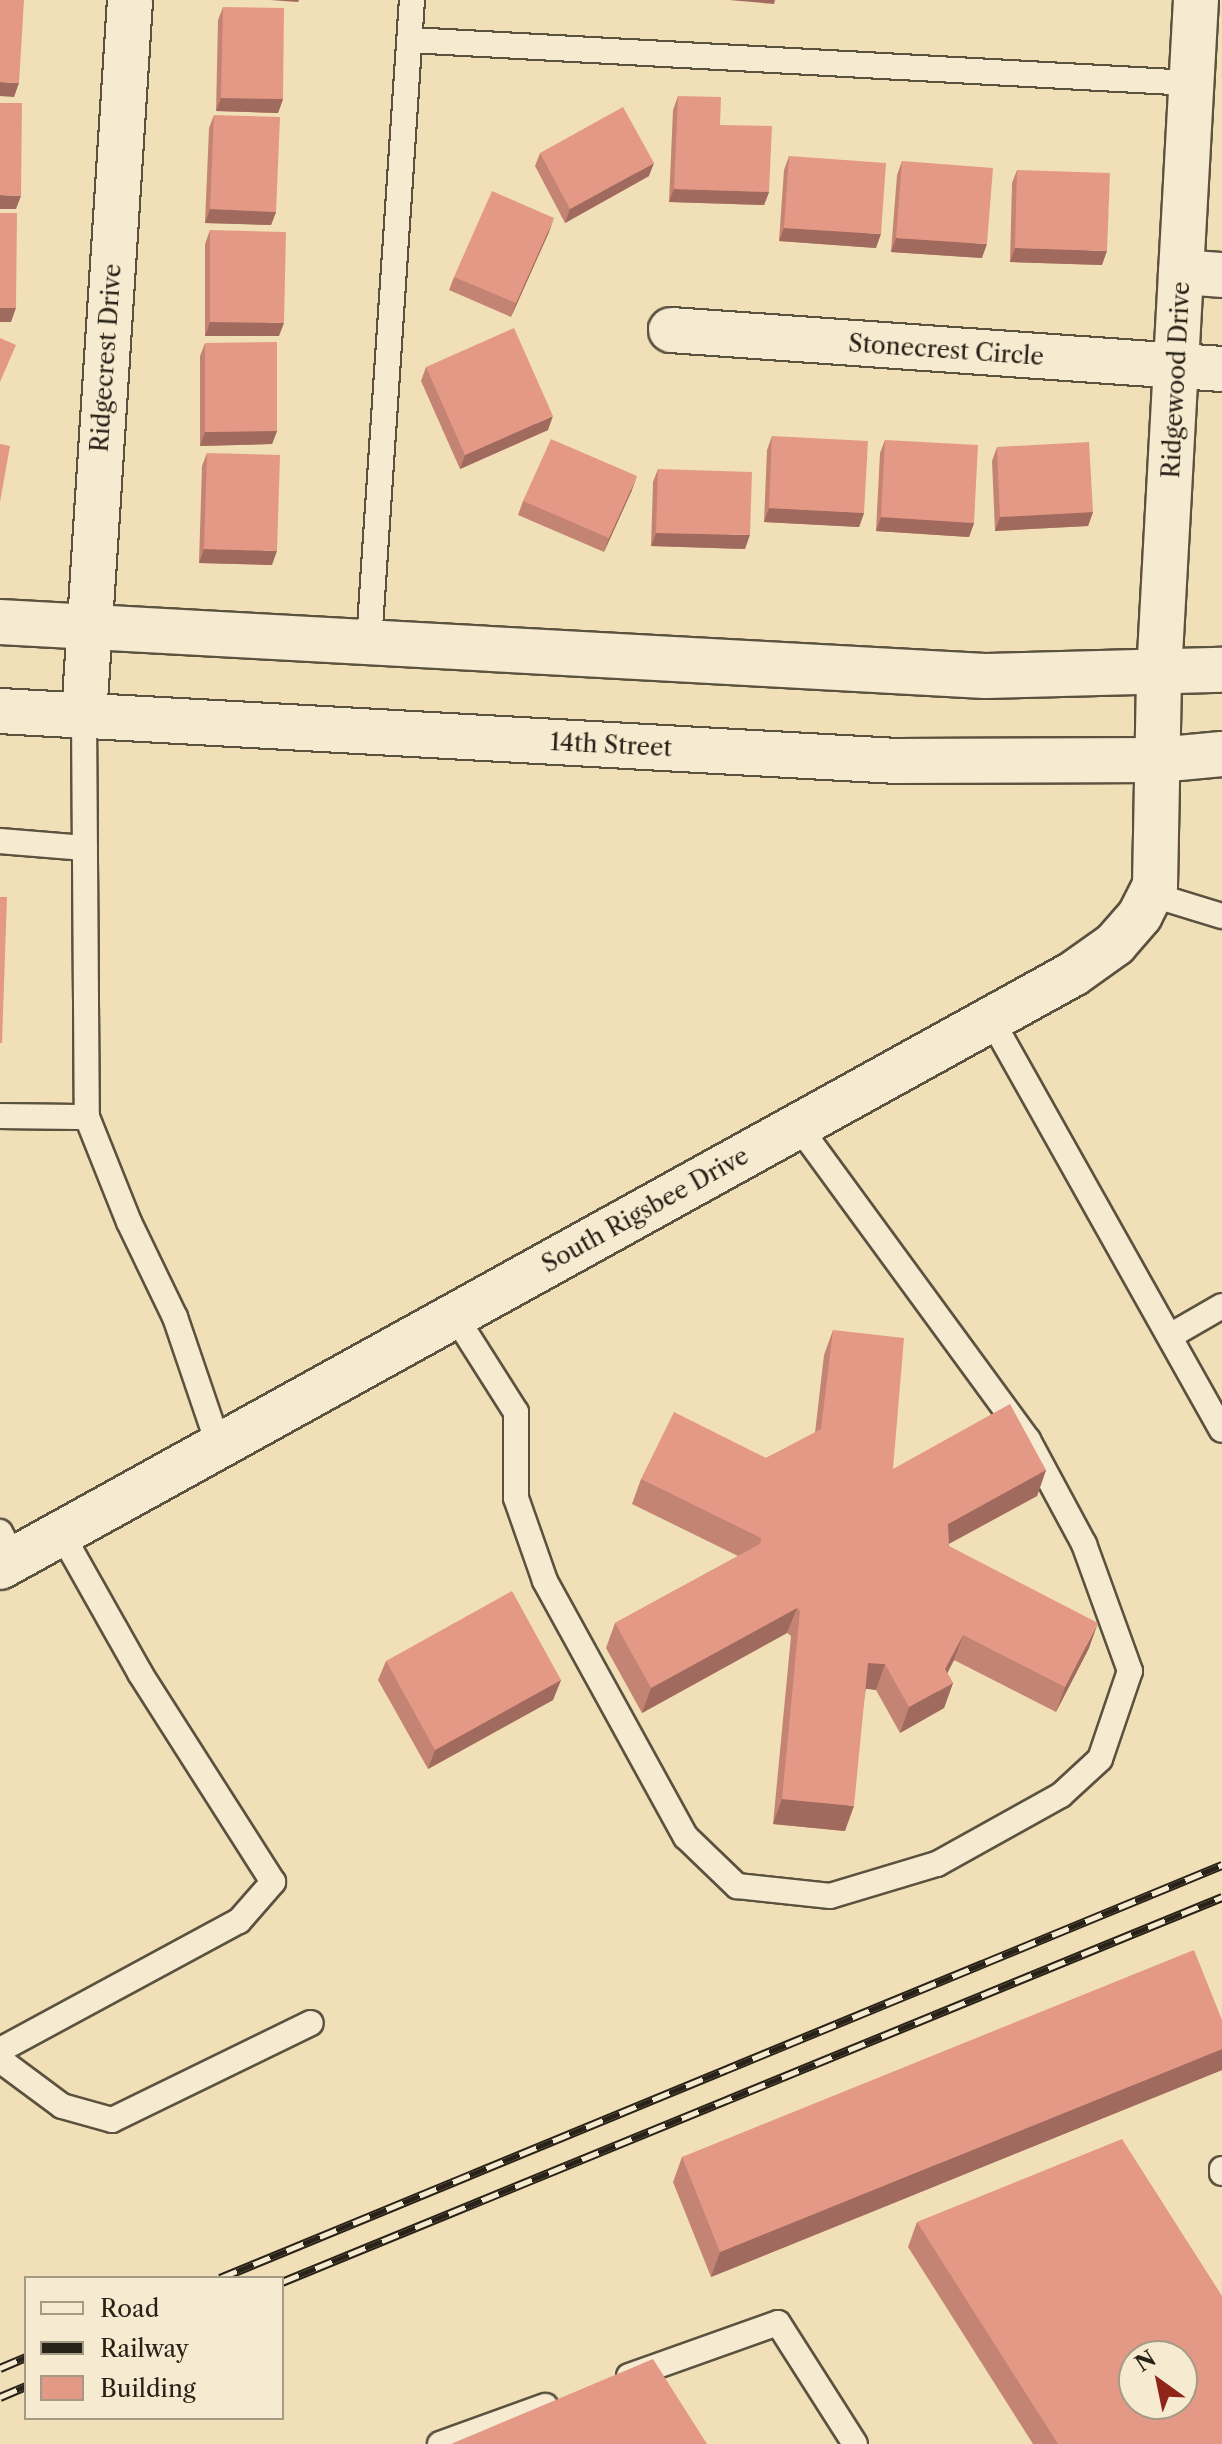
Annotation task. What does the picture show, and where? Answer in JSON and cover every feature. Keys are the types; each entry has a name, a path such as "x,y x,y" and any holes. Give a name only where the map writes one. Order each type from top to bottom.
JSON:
{"street":[{"name":"Ridgecrest Drive","path":"84,716 130,0"},
{"name":"Ridgewood Drive","path":"1158,760 1159,674 1176,366 1202,274 1192,83 1196,0"},
{"name":"Stonecrest Circle","path":"671,330 1222,369"},
{"path":"0,622 985,676 1159,674 1222,670"},
{"name":"14th Street","path":"0,711 896,761 1158,760 1222,754"},
{"name":"South Rigsbee Drive","path":"5,1552 61,1533 1073,974 1115,944 1155,886 1158,760"}],"lane":[{"path":"369,642 393,220 412,0"},
{"path":"410,40 1192,83"},
{"path":"84,716 87,1117 129,1222 175,1317 219,1446"},
{"path":"0,841 85,848"},
{"path":"1150,894 1222,916"},
{"path":"991,1019 1221,1425"},
{"path":"0,1116 87,1117"},
{"path":"455,1316 516,1412 516,1498 545,1581 686,1837 737,1886 830,1896 951,1857 1061,1795 1100,1759 1130,1671 1084,1544 1028,1440 798,1126"},
{"path":"1170,1336 1222,1306"},
{"path":"0,2050 239,1921 273,1882 140,1673 61,1533"},
{"path":"0,2060 62,2106 112,2120 311,2023"},
{"path":"601,2386 778,2323 855,2444"},
{"path":"440,2444 572,2397"}],"building":[{"path":"0,0 24,0 19,83 0,82"},
{"path":"223,7 284,8 283,99 221,98"},
{"path":"678,96 721,97 720,125 772,126 769,192 674,189"},
{"path":"0,103 22,103 21,196 0,195"},
{"path":"623,107 654,163 570,209 540,153"},
{"path":"214,115 280,117 276,212 210,209"},
{"path":"789,156 886,163 881,234 784,228"},
{"path":"902,161 993,168 987,244 896,238"},
{"path":"1017,170 1110,173 1107,251 1015,248"},
{"path":"492,191 554,218 516,303 454,277"},
{"path":"0,213 17,213 16,308 0,308"},
{"path":"210,230 286,232 284,323 210,322"},
{"path":"514,328 553,416 465,455 426,367"},
{"path":"0,338 16,345 0,382"},
{"path":"277,342 277,431 205,432 205,343"},
{"path":"772,436 868,441 864,513 769,508"},
{"path":"551,439 637,476 609,538 523,501"},
{"path":"885,440 978,445 974,523 881,517"},
{"path":"1089,442 1093,512 1000,517 997,447"},
{"path":"0,444 10,446 0,502"},
{"path":"207,453 280,455 277,551 204,549"},
{"path":"658,469 752,472 750,535 656,533"},
{"path":"0,897 7,897 2,1043 0,1043"},
{"path":"833,1330 904,1338 893,1469 1010,1404 1046,1470 948,1524 949,1546 1098,1623 1065,1687 963,1635 945,1669 953,1683 909,1707 885,1664 868,1663 854,1806 782,1799 800,1611 797,1608 651,1688 615,1623 760,1544 761,1538 641,1479 674,1412 766,1458 821,1429"},
{"path":"512,1591 561,1680 435,1750 386,1661"},
{"path":"1194,1950 1222,2020 1222,2049 720,2252 682,2157"},
{"path":"1122,2139 1222,2296 1222,2444 1058,2444 917,2222"},
{"path":"653,2359 707,2444 451,2444"}],"railway":[{"path":"225,2276 1222,1865"},
{"path":"284,2281 1222,1897"},
{"path":"0,2368 24,2358"},
{"path":"0,2397 24,2387"}]}
